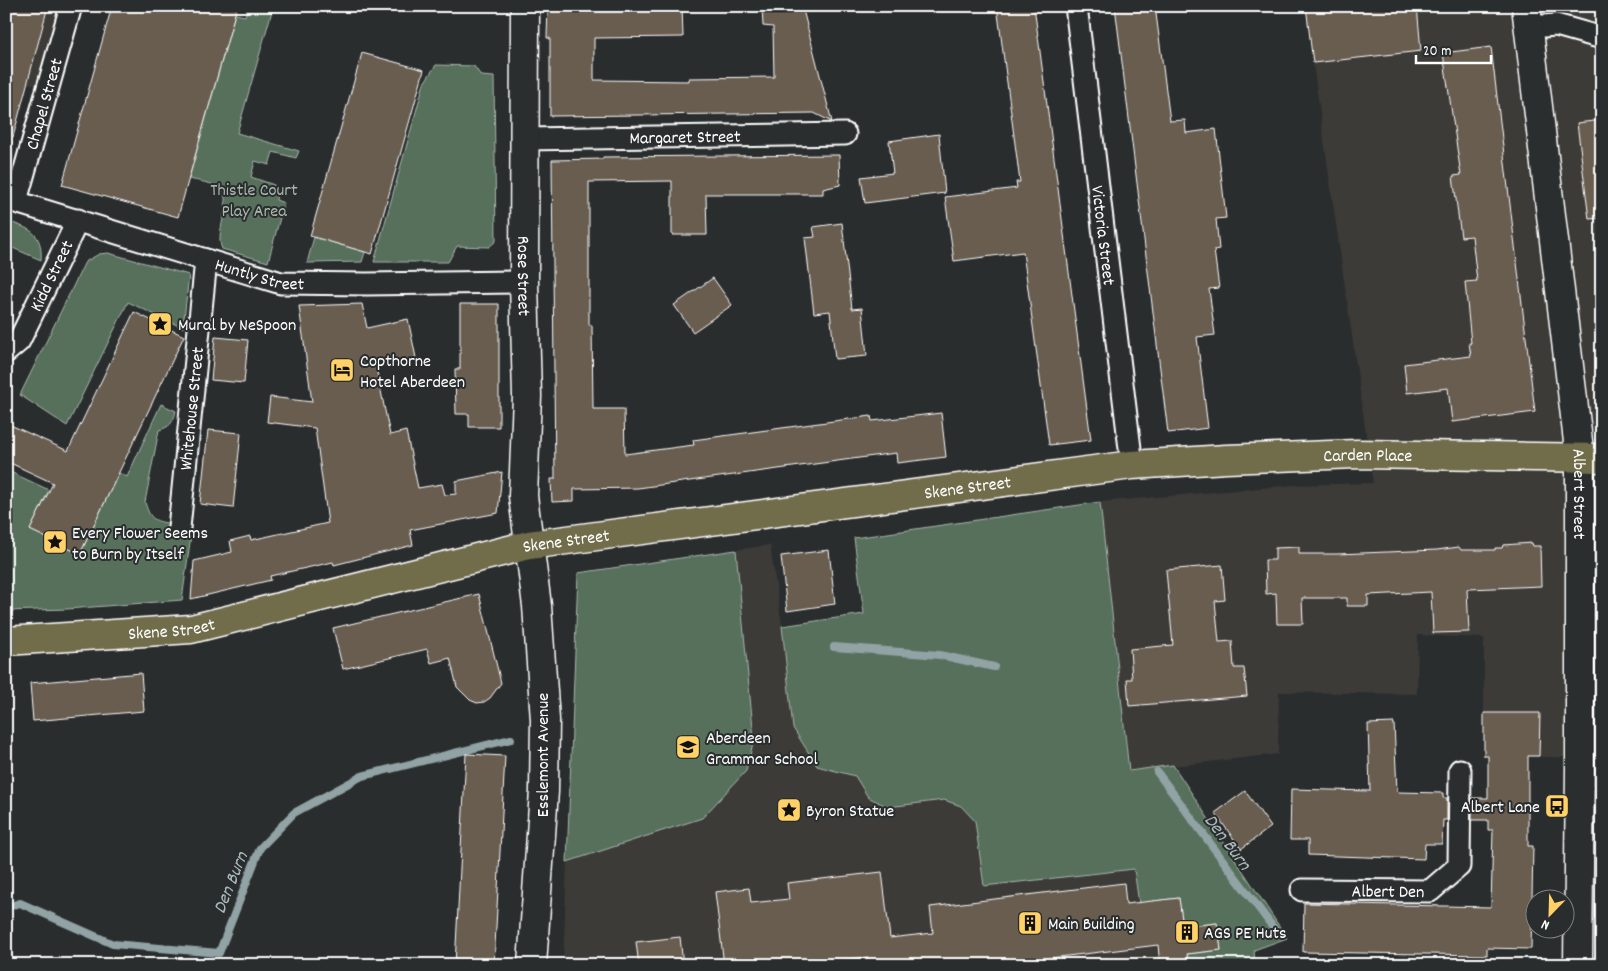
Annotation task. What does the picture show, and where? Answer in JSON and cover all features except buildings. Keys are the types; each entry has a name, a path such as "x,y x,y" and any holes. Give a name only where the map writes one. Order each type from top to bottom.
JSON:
{"main road":[{"name":"Carden Place","path":"1132,466 1226,459 1357,454 1591,458"},
{"name":"Skene Street","path":"6,641 191,629 529,545 1132,466"}],"street":[{"name":"Chapel Street","path":"11,200 72,6"},
{"name":"Rose Street","path":"525,6 524,282 527,396 523,496 529,545"},
{"name":"Victoria Street","path":"1076,6 1132,466"},
{"path":"1528,17 1602,38"},
{"name":"Albert Street","path":"1528,17 1591,458 1580,767 1578,965"},
{"name":"Margaret Street","path":"525,139 845,134"},
{"name":"Huntly Street","path":"11,200 281,283 524,282"},
{"name":"Kidd Street","path":"6,352 19,341 78,220"},
{"name":"Whitehouse Street","path":"179,528 206,260"},
{"name":"Esslemont Avenue","path":"529,545 537,606 545,720 544,791 532,965"},
{"name":"Albert Den","path":"1302,890 1430,891 1459,866 1460,770"}],"shaded area":[{"path":"6,6 71,6 47,88 27,83"},
{"path":"1306,6 1585,6 1602,14 1602,758 1484,756 1484,638 1418,635 1417,694 1279,692 1278,754 1129,771 1100,502 1294,485 1373,483"},
{"name":"Aberdeen Grammar School","path":"770,545 782,626 793,728 1127,795 1255,965 563,965 578,573"}],"green space":[{"name":"Thistle Court Play Area","path":"248,6 347,6 339,11 272,11 237,133 299,151 296,158 273,152 269,165 255,161 251,177 274,185 277,193 276,200 284,203 268,262 222,249 220,233 225,198 222,191 216,186 189,179 235,14 245,16"},
{"path":"436,65 474,66 481,76 494,77 496,241 489,247 457,246 448,262 374,262 424,83"},
{"path":"6,221 28,229 37,237 40,243 41,260 8,246 6,250"},
{"path":"314,237 365,252 362,262 307,263"},
{"path":"108,253 189,275 183,328 128,302 67,426 20,395 85,262 99,254"},
{"path":"161,404 176,411 174,419 170,424 159,430 145,502 151,517 173,524 173,533 191,535 182,600 67,609 6,611 6,470 49,490 30,530 80,554 119,473 127,477"},
{"path":"1100,502 1129,771 1173,765 1287,938 1254,950 1255,965 1189,965 1187,954 1221,950 1217,923 1183,927 1179,898 1153,901 1144,938 1134,869 984,886 975,821 961,806 944,800 888,807 868,797 855,776 817,766 793,728 782,626 864,614 854,538"},
{"path":"736,550 754,739 746,771 702,818 567,862 578,573"},
{"path":"868,957 868,965 830,965 829,961"}],"waterway":[{"name":"Den Burn","path":"834,647 940,655 994,667"},
{"name":"Den Burn","path":"6,907 20,903 113,944 219,953 260,848 294,813 362,776 511,739"},
{"name":"Den Burn","path":"1157,772 1275,930"}],"place":[{"name":"Mural by NeSpoon","path":"160,324"},
{"name":"Copthorne Hotel Aberdeen","path":"342,370"},
{"name":"Every Flower Seems to Burn by Itself","path":"55,542"},
{"name":"Aberdeen Grammar School","path":"688,747"},
{"name":"Albert Lane","path":"1557,806"},
{"name":"Byron Statue","path":"789,810"},
{"name":"Main Building","path":"1030,923"},
{"name":"AGS PE Huts","path":"1187,932"}]}
